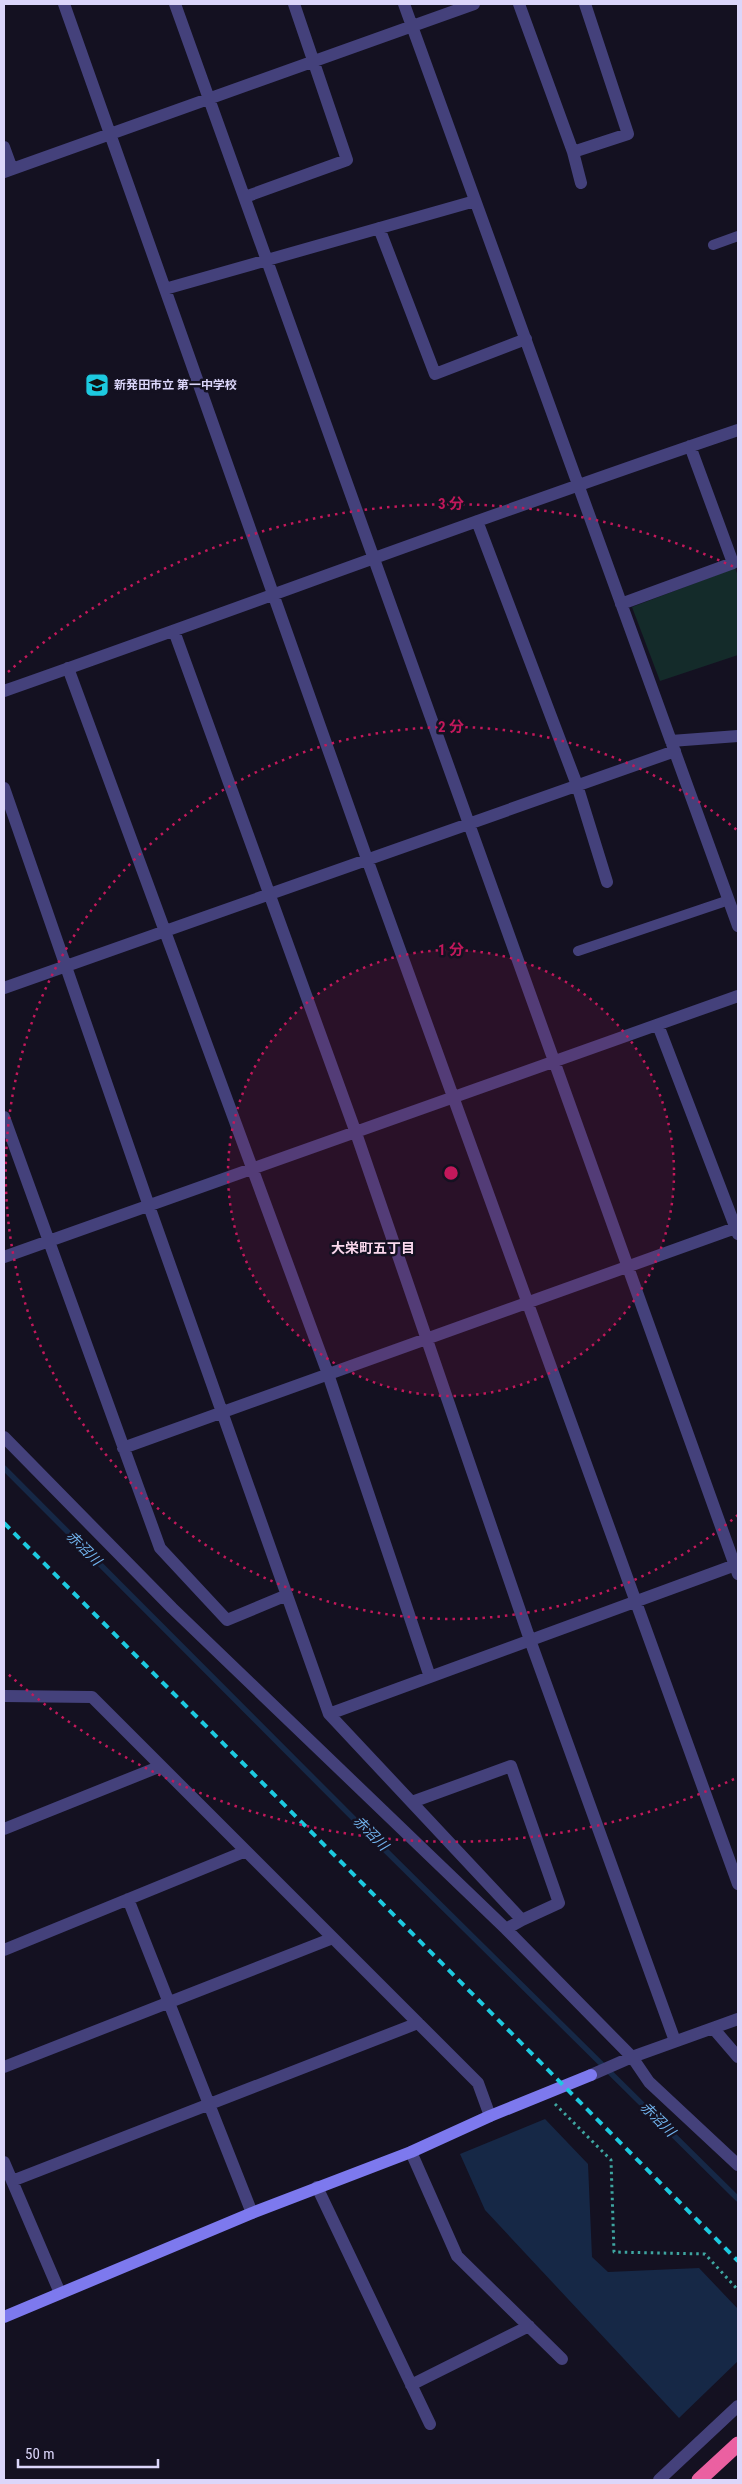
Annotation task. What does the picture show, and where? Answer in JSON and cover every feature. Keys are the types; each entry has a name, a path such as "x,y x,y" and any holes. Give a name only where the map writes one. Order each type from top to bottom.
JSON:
{"highway":[{"path":"698,2480 738,2444"}],"street":[{"path":"64,4 276,595 367,858 738,1884"},
{"path":"175,4 737,1567 637,1601 329,1714"},
{"path":"245,197 347,160 294,4"},
{"path":"404,4 738,926"},
{"path":"4,147 8,171 474,4"},
{"path":"518,4 573,152 580,183"},
{"path":"573,152 628,134 585,4"},
{"path":"165,290 475,201"},
{"path":"379,228 435,374 526,339"},
{"path":"4,691 276,595 578,484 738,430"},
{"path":"621,604 733,563 690,446"},
{"path":"477,521 577,785 607,882"},
{"path":"174,631 356,1133 530,1640 675,2041"},
{"path":"68,668 165,929 251,1170 328,1374 430,1677"},
{"path":"4,988 65,964 577,785 673,746 738,736"},
{"path":"4,788 149,1206 329,1714 522,1920"},
{"path":"4,1257 738,996"},
{"path":"123,1448 628,1266 738,1229 658,1024"},
{"path":"4,1117 160,1548 227,1620 287,1595"},
{"path":"4,1437 172,1608 506,1928 632,2057 649,2082 738,2165"},
{"path":"4,1696 92,1697 478,2083 490,2116"},
{"path":"4,1829 161,1766"},
{"path":"412,1802 511,1766 559,1903 506,1928"},
{"path":"4,1950 246,1851"},
{"path":"128,1899 252,2213"},
{"path":"4,2067 333,1938"},
{"path":"4,2317 252,2213 411,2152 490,2116 546,2095 632,2057 738,2019"},
{"path":"12,2182 418,2023"},
{"path":"713,2028 738,2057"},
{"path":"411,2152 457,2256 562,2359"},
{"path":"4,2162 60,2293"},
{"path":"317,2188 430,2424"},
{"path":"411,2385 528,2326"},
{"path":"659,2480 738,2406"}],"lane":[{"path":"713,245 738,236"},
{"path":"578,951 729,900"}],"path":[{"path":"546,2095 611,2160 614,2252 706,2254 738,2290"}],"green space":[{"path":"735,568 738,576 738,655 660,681 632,607"}],"water":[{"path":"545,2119 588,2164 592,2257 608,2272 699,2268 738,2309 738,2361 679,2418 485,2210 460,2154"}],"waterway":[{"name":"赤沼川","path":"4,1468 376,1841 738,2199"}],"railway":[{"path":"4,1523 738,2261"}],"place":[{"name":"新発田市立 第一中学校","path":"97,385"}],"district":[{"name":"大栄町五丁目","path":"373,1248"}]}
